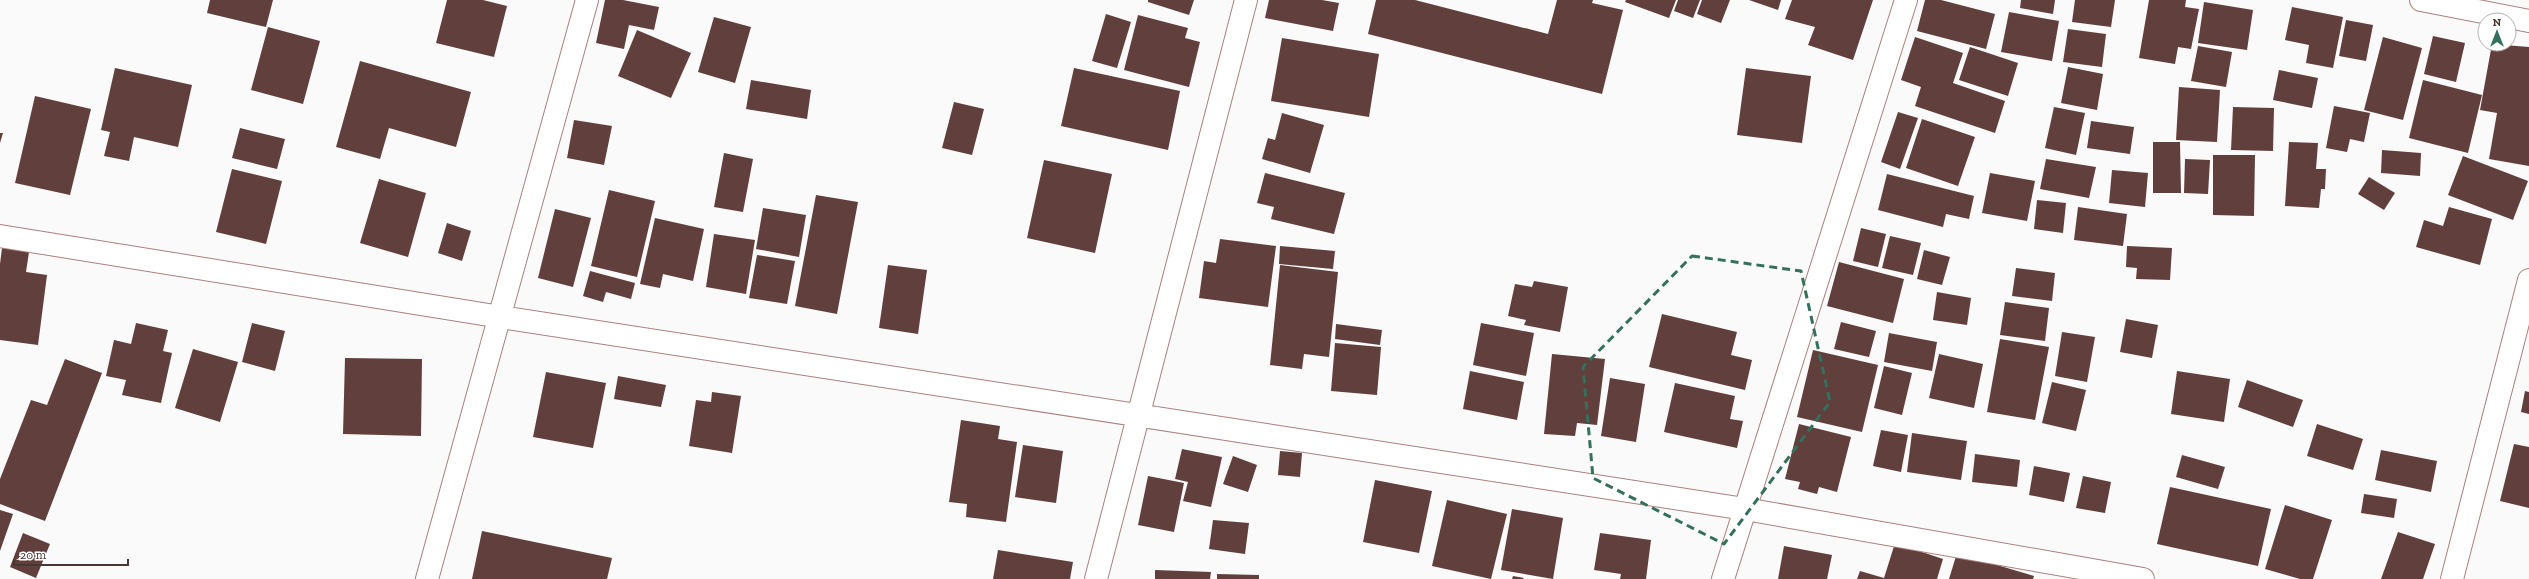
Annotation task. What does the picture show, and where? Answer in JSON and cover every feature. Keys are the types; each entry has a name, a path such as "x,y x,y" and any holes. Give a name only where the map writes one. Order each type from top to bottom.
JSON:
{"street":[{"path":"427,579 501,317 587,0"},
{"path":"1096,579 1137,414 1246,0"},
{"path":"1723,579 1906,0"},
{"path":"2421,0 2529,21"},
{"path":"0,236 501,317 1745,509 2143,579"},
{"path":"2452,579 2529,280"}],"highlighted area":[{"path":"1692,256 1801,271 1830,402 1724,544 1593,478 1583,367"}],"building":[{"path":"210,0 273,0 266,27 207,13"},
{"path":"447,0 483,0 507,6 494,57 436,43"},
{"path":"605,0 623,0 659,7 654,30 629,25 624,49 596,43"},
{"path":"1148,0 1194,0 1189,15 1148,2"},
{"path":"1269,0 1322,0 1339,3 1333,31 1265,18"},
{"path":"1376,0 1415,0 1548,34 1557,0 1593,0 1592,3 1623,10 1602,94 1368,34"},
{"path":"1626,0 1676,0 1669,18 1625,2"},
{"path":"1678,0 1700,0 1693,18 1674,11"},
{"path":"1702,0 1730,0 1721,23 1697,14"},
{"path":"1749,0 1781,0 1778,10"},
{"path":"1792,0 1873,0 1853,60 1808,45 1815,27 1785,19"},
{"path":"1925,0 1941,0 1995,14 1986,49 1917,31"},
{"path":"2021,0 2055,0 2053,14 2020,8"},
{"path":"2075,0 2115,0 2111,27 2072,22"},
{"path":"2149,0 2186,0 2185,7 2199,9 2191,49 2178,47 2175,64 2139,58"},
{"path":"2204,2 2253,10 2247,50 2198,43"},
{"path":"2292,7 2343,17 2333,68 2306,63 2309,45 2285,40"},
{"path":"2009,12 2059,21 2052,61 2001,52"},
{"path":"1106,14 1131,22 1117,68 1092,61"},
{"path":"1138,15 1188,28 1185,38 1200,42 1189,87 1124,70"},
{"path":"714,17 751,27 735,83 698,72"},
{"path":"2346,20 2373,25 2366,61 2339,56"},
{"path":"268,27 320,41 303,104 251,90"},
{"path":"2068,29 2106,34 2102,67 2063,62"},
{"path":"637,30 691,53 671,98 618,76"},
{"path":"2433,36 2465,43 2456,82 2424,74"},
{"path":"1915,37 1963,53 1953,83 2005,101 1995,133 1915,106 1921,87 1901,80"},
{"path":"2383,37 2422,48 2403,120 2364,110"},
{"path":"1282,38 1379,54 1369,117 1271,101"},
{"path":"2198,46 2232,52 2226,87 2191,81"},
{"path":"2517,46 2529,47 2529,166 2489,159 2497,113 2480,110 2491,52 2517,52"},
{"path":"1970,47 2018,63 2008,96 1959,80"},
{"path":"360,61 471,92 456,147 389,128 380,159 336,147"},
{"path":"2068,67 2103,74 2097,110 2061,103"},
{"path":"115,68 192,85 178,147 134,137 129,161 104,156 110,132 101,130"},
{"path":"1074,68 1180,91 1168,150 1061,126"},
{"path":"1746,68 1811,76 1802,143 1737,135"},
{"path":"2279,70 2318,78 2312,108 2273,100"},
{"path":"751,80 811,90 807,119 746,109"},
{"path":"2423,80 2482,95 2468,153 2409,138"},
{"path":"2179,87 2220,90 2217,142 2176,140"},
{"path":"35,96 91,109 70,195 15,183"},
{"path":"954,102 984,109 972,155 942,148"},
{"path":"2334,106 2370,113 2364,142 2350,139 2347,152 2326,148"},
{"path":"2054,107 2085,113 2076,155 2045,148"},
{"path":"2233,107 2274,108 2273,151 2231,150"},
{"path":"1898,112 1918,118 1900,169 1881,162"},
{"path":"1282,113 1324,125 1310,173 1262,159 1268,138 1275,140"},
{"path":"1922,119 1975,137 1958,186 1906,168"},
{"path":"574,120 612,126 604,165 567,158"},
{"path":"2091,121 2134,127 2130,154 2087,148"},
{"path":"240,128 285,139 277,169 232,158"},
{"path":"0,133 3,133 0,143"},
{"path":"2153,142 2180,142 2181,193 2153,193"},
{"path":"2289,142 2318,143 2316,169 2326,169 2325,189 2321,189 2319,208 2285,206"},
{"path":"2382,150 2421,153 2420,176 2381,173"},
{"path":"724,153 753,159 743,212 714,207"},
{"path":"2213,155 2255,155 2254,216 2213,215"},
{"path":"2463,156 2528,181 2513,220 2448,195"},
{"path":"2046,159 2096,167 2089,198 2040,189"},
{"path":"2185,159 2210,160 2208,194 2184,193"},
{"path":"1044,160 1112,174 1095,253 1027,238"},
{"path":"232,169 282,181 266,244 216,232"},
{"path":"2112,170 2148,173 2145,207 2109,203"},
{"path":"1265,173 1345,193 1334,234 1271,219 1274,207 1257,203"},
{"path":"1990,173 2035,181 2027,221 1982,213"},
{"path":"1887,174 1974,196 1969,219 1946,214 1943,227 1878,210"},
{"path":"2369,177 2395,193 2384,210 2358,194"},
{"path":"379,179 426,193 408,257 360,243"},
{"path":"609,190 655,201 637,277 591,266"},
{"path":"816,195 858,202 837,314 795,306"},
{"path":"2037,200 2066,203 2063,233 2034,229"},
{"path":"2078,207 2127,214 2123,246 2074,240"},
{"path":"2449,207 2492,219 2480,265 2416,247 2424,220 2443,226"},
{"path":"763,208 806,215 799,257 756,249"},
{"path":"555,209 591,218 573,287 538,278"},
{"path":"655,218 704,229 693,281 663,274 660,288 640,284"},
{"path":"447,223 471,231 462,261 438,253"},
{"path":"1861,228 1886,234 1878,267 1853,261"},
{"path":"714,234 755,240 746,294 706,287"},
{"path":"1890,236 1921,243 1913,275 1882,268"},
{"path":"1220,239 1276,246 1268,307 1199,298 1204,261 1216,263"},
{"path":"1280,246 1335,251 1333,269 1279,264"},
{"path":"2127,246 2172,248 2170,280 2136,279 2137,268 2126,267"},
{"path":"2,248 29,252 26,272 47,275 38,345 0,340 0,264"},
{"path":"1924,250 1950,257 1942,285 1917,279"},
{"path":"757,255 795,261 787,304 749,298"},
{"path":"1839,262 1904,279 1893,323 1827,306"},
{"path":"888,265 927,270 918,334 879,328"},
{"path":"1280,265 1338,272 1329,357 1304,354 1302,369 1270,365"},
{"path":"2016,268 2055,273 2052,301 2012,296"},
{"path":"590,271 635,283 631,299 606,292 603,302 583,296"},
{"path":"1534,281 1568,287 1560,332 1524,325 1526,320 1508,316 1515,284 1532,287"},
{"path":"1937,292 1971,298 1967,325 1933,320"},
{"path":"2005,302 2049,308 2045,341 2000,335"},
{"path":"1662,314 1737,332 1731,355 1752,360 1745,390 1649,367"},
{"path":"2126,319 2158,325 2152,358 2120,352"},
{"path":"1841,322 1876,331 1869,357 1834,349"},
{"path":"136,323 168,330 163,351 172,353 161,403 122,395 126,380 106,376 114,340 131,344"},
{"path":"252,323 285,331 275,371 242,362"},
{"path":"1481,323 1534,333 1526,376 1473,365"},
{"path":"1336,324 1382,330 1380,345 1335,339"},
{"path":"2062,332 2095,337 2087,382 2055,376"},
{"path":"1889,333 1937,342 1932,371 1884,362"},
{"path":"2000,339 2049,347 2035,420 1987,412"},
{"path":"1335,343 1381,347 1377,395 1331,391"},
{"path":"193,349 238,362 220,422 175,408"},
{"path":"1813,350 1878,365 1862,432 1797,417"},
{"path":"1552,354 1605,359 1597,425 1577,423 1575,436 1544,434"},
{"path":"1939,354 1983,364 1974,408 1929,398"},
{"path":"345,358 422,359 421,436 343,434"},
{"path":"65,359 102,373 45,521 0,504 0,479 31,400 47,405"},
{"path":"1884,366 1912,373 1902,415 1874,408"},
{"path":"1470,371 1524,382 1517,420 1463,409"},
{"path":"2177,371 2230,379 2224,422 2171,414"},
{"path":"546,372 606,383 593,448 533,437"},
{"path":"618,376 666,385 661,407 614,399"},
{"path":"1610,378 1645,384 1636,442 1601,436"},
{"path":"2247,380 2303,400 2293,427 2238,407"},
{"path":"2052,382 2086,390 2076,431 2042,423"},
{"path":"1675,383 1735,396 1730,419 1743,421 1737,448 1664,432"},
{"path":"2525,391 2529,392 2529,414 2521,412"},
{"path":"712,392 741,396 732,453 689,446 696,400 711,402"},
{"path":"961,420 1000,426 998,439 1017,442 1006,522 966,517 967,504 949,502"},
{"path":"1799,424 1851,437 1837,492 1819,487 1817,494 1798,489 1800,482 1785,479"},
{"path":"2317,424 2363,439 2353,470 2307,456"},
{"path":"1881,430 1908,435 1901,472 1873,466"},
{"path":"1912,433 1967,441 1961,480 1907,472"},
{"path":"2514,444 2529,447 2529,508 2500,501"},
{"path":"1023,445 1063,451 1056,503 1015,497"},
{"path":"1182,449 1222,457 1211,507 1183,501 1188,482 1175,479"},
{"path":"2381,450 2437,461 2431,492 2375,480"},
{"path":"1280,451 1302,453 1300,477 1278,475"},
{"path":"1975,454 2020,460 2017,487 1972,482"},
{"path":"2182,455 2225,467 2218,489 2176,477"},
{"path":"1233,456 1257,465 1248,492 1223,484"},
{"path":"2034,466 2070,473 2064,502 2029,495"},
{"path":"1148,476 1184,483 1174,532 1138,525"},
{"path":"2083,476 2111,482 2105,513 2076,508"},
{"path":"1375,480 1432,491 1419,553 1363,542"},
{"path":"2170,487 2271,509 2258,566 2157,544"},
{"path":"2364,494 2397,499 2394,518 2361,513"},
{"path":"1447,500 1507,514 1491,579 1432,566"},
{"path":"2285,505 2332,520 2313,579 2300,579 2265,569"},
{"path":"1512,509 1563,518 1553,579 1501,570"},
{"path":"0,510 13,514 0,551"},
{"path":"1213,520 1249,523 1245,554 1209,549"},
{"path":"482,531 612,558 607,579 472,579"},
{"path":"2398,532 2435,544 2423,579 2381,579"},
{"path":"23,533 50,544 36,578 10,567"},
{"path":"1600,533 1651,540 1646,579 1620,579 1621,574 1594,570"},
{"path":"1895,543 1943,559 1937,579 1857,579 1860,571 1884,578"},
{"path":"1784,546 1832,555 1827,579 1778,579"},
{"path":"998,550 1073,562 1070,579 993,579"},
{"path":"1957,553 2034,576 2033,579 1949,579"},
{"path":"1155,570 1211,572 1210,579 1155,579"},
{"path":"1217,574 1259,575 1259,579 1217,579"},
{"path":"1513,576 1524,578 1512,579"}]}
